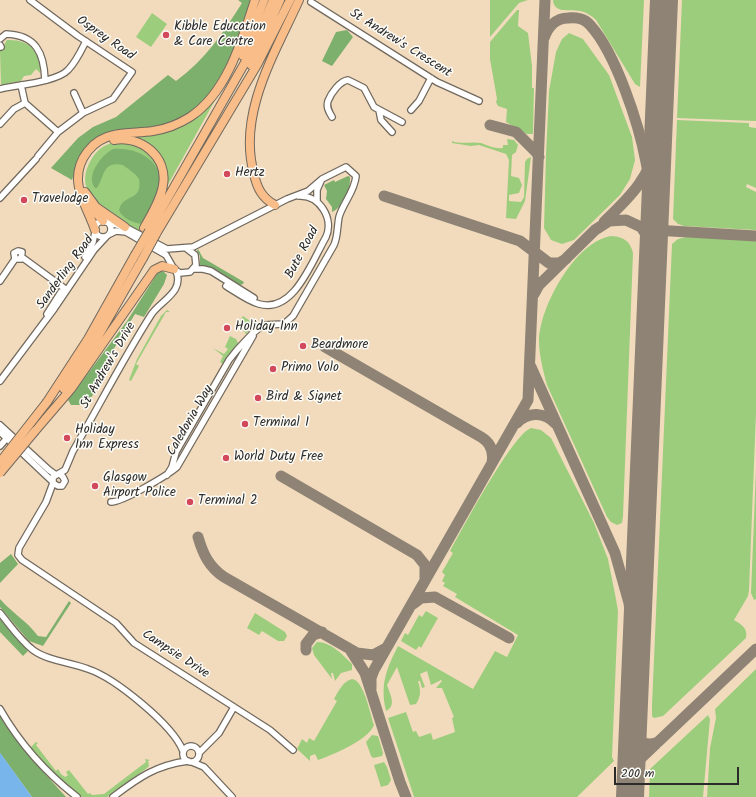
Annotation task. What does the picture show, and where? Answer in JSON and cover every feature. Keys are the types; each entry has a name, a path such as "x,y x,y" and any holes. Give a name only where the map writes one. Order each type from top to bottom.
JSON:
{"highway":[{"path":"95,231 81,195 78,181 79,168 85,154 95,144 108,136 167,128 183,121 201,108 217,88 230,64 256,0"},
{"path":"212,120 243,57 264,0"},
{"path":"66,386 105,309 137,255 253,47 273,0"},
{"path":"194,171 261,46 280,0"},
{"path":"0,473 35,431 92,347 150,231 194,171 263,54 290,0"},
{"path":"275,205 262,196 255,180 250,160 250,132 253,111 262,86 299,0"},
{"path":"104,222 94,212 87,197 84,185 84,170 87,161 103,144 115,140 130,140 141,144 155,155 161,164 163,176 161,192 150,231"},
{"path":"87,197 99,210 125,226"},
{"path":"0,462 35,419 66,386 154,270 162,266 175,270"}],"street":[{"name":"Osprey Road","path":"0,198 58,132 83,113 112,99 132,72 86,41 30,0"},
{"name":"St Andrew's Crescent","path":"311,2 430,78 479,101"},
{"path":"0,40 6,34 16,34 34,45 41,53 44,62 45,80"},
{"path":"0,89 45,80 67,71 79,55 86,41"},
{"path":"411,110 419,101 430,78"},
{"path":"332,117 328,108 328,101 336,88 346,80 351,80 364,88 371,103 379,110 389,113 402,122"},
{"path":"20,85 25,104 58,132"},
{"path":"74,93 83,113"},
{"path":"0,124 11,111 25,104"},
{"path":"379,110 381,120 392,132"},
{"name":"Caledonia Way","path":"167,475 172,467 176,452 229,360 252,334 263,325 284,324 290,321 334,245 337,237 340,216 356,183 356,176 346,167 322,179"},
{"path":"297,196 307,197 317,202 317,190 322,179"},
{"path":"291,293 278,301 262,302 211,271 193,269 184,273 175,270 166,255 126,232 116,231 108,235 98,236 95,231 98,223 104,222 125,226 163,248 169,249 198,246 275,205 308,191 322,179"},
{"name":"Bute Road","path":"291,293 323,236 328,222 324,209 317,202"},
{"path":"104,222 110,226 108,235"},
{"name":"Sanderling Road","path":"44,321 50,307 90,248 95,231"},
{"name":"Sanderling Road","path":"0,381 94,250 108,235"},
{"path":"184,248 192,251 196,257 196,265 193,269"},
{"path":"0,281 15,259 14,253 18,250 22,252 23,258 64,288"},
{"path":"15,259 20,260 23,258"},
{"name":"St Andrew's Drive","path":"58,474 66,468 83,435 151,316 176,290 178,281 175,270"},
{"path":"226,286 256,303 266,305 281,303 291,293"},
{"name":"Caledonia Way","path":"167,475 179,465 250,342 260,328"},
{"path":"0,425 49,470 64,478 62,486 56,486 0,432"},
{"path":"0,446 7,438"},
{"path":"53,483 53,477 58,474"},
{"path":"111,502 123,499 167,475"},
{"name":"Campsie Drive","path":"53,483 46,502 19,548 18,555 22,560 116,623 134,643 270,730 293,750"},
{"name":"Campsie Drive","path":"46,502 62,486"},
{"path":"0,613 34,650 48,657 88,669 102,675 159,720 179,741 192,747 199,755 204,767 232,797"},
{"path":"113,797 144,774 175,763 196,760 208,743 219,733 234,707"},
{"path":"0,709 17,738 30,754 52,776 77,797"},
{"path":"179,741 183,752 190,762 204,767"},
{"path":"175,763 183,752 192,747 208,743"}],"green space":[{"path":"238,0 253,0 238,40 220,78 208,95 194,109 177,121 149,130 101,135 76,167 72,180 51,168 78,138 93,127 116,117 168,75 176,81 186,73 196,64 221,35 242,3"},
{"path":"490,0 528,0 519,3 490,37"},
{"path":"553,0 644,0 640,87 635,84 596,20 589,14 559,9 554,4"},
{"path":"682,0 756,0 756,121 677,118"},
{"path":"517,10 519,10 518,26 528,33 532,66 532,88 534,88 533,134 527,134 506,122 507,109 498,106 496,102 497,99 490,59 490,42"},
{"path":"152,13 167,24 151,47 136,37"},
{"path":"347,30 353,37 332,66 322,61 336,32"},
{"path":"569,33 583,39 609,75 632,137 635,160 630,179 620,195 574,240 562,244 551,240 544,228 546,155 549,91 556,52 562,39"},
{"path":"7,40 22,42 33,48 37,53 41,66 40,73 36,69 31,75 24,76 21,81 1,85 0,51"},
{"path":"219,93 165,190 163,162 129,137"},
{"path":"677,120 749,123 749,127 756,128 756,188 747,184 746,187 756,192 756,230 684,226 678,224 673,219"},
{"path":"507,139 514,140 518,145 516,152 512,155 511,176 519,178 522,185 519,193 509,195 509,201 521,202 524,197 525,162 531,157 525,201 516,219 506,218 509,160 506,154 479,145 471,146 452,143 452,141 459,143 481,143 495,148 503,148 503,145 508,145"},
{"path":"111,143 137,144 155,158 161,176 138,232 108,214 92,198 87,188 85,178 90,162 97,152"},
{"path":"113,149 134,151 150,160 156,167 160,185 154,203 143,224 129,220 123,216 119,210 124,201 138,191 139,179 136,175 123,165 116,164 111,165 105,170 97,188 95,188 92,183 93,172 96,166 104,156"},
{"path":"348,176 350,177 350,182 346,198 340,207 332,212 332,207 326,199 327,191 324,185"},
{"path":"612,236 620,237 626,240 633,253 623,516 622,523 617,525 611,522 607,517 547,385 540,357 539,346 541,326 546,310 562,277 573,262 586,249 599,240"},
{"path":"687,237 744,239 756,241 756,413 749,590 748,596 734,620 744,627 746,638 663,716 654,718 652,716 652,705 672,244 678,239"},
{"path":"198,249 203,258 244,282 243,284 240,285 211,268 200,267 200,256 197,251"},
{"path":"163,271 167,275 164,284 144,317 135,314 104,365 108,368 87,405 71,405 68,400 127,321 157,274"},
{"path":"167,310 170,312 166,312 136,364 139,366 131,381 129,380 137,359 161,316"},
{"path":"243,316 250,321 257,321 246,334 238,324"},
{"path":"230,336 236,339 239,345 224,365 220,362 223,356 213,348 224,354 228,349 225,347"},
{"path":"531,428 541,430 551,438 594,523 608,559 618,611 612,757 614,761 577,797 414,797 388,718 406,712 413,732 416,731 419,737 431,733 433,740 455,732 452,718 454,717 442,688 436,688 442,681 441,680 431,685 427,671 420,674 425,687 422,688 420,681 418,681 420,696 416,704 410,705 397,667 387,685 392,703 386,711 384,701 384,685 387,670 398,646 473,689 495,651 507,657 518,635 455,597 457,594 443,586 445,583 442,581 445,575 442,572 453,553 450,551 500,464 523,434"},
{"path":"756,469 756,599 754,600 751,593"},
{"path":"11,554 18,564 0,583 0,563"},
{"path":"0,599 38,636 46,637 69,601 71,603 43,646 29,641 0,607"},
{"path":"426,611 438,618 421,648 419,646 416,650 401,641 405,633 408,635 419,615 422,617"},
{"path":"255,613 285,632 287,636 284,641 278,641 262,631 259,635 247,628"},
{"path":"0,619 28,651 23,656 0,632"},
{"path":"317,642 327,644 345,657 352,664 352,670 341,673 335,681 333,673 331,673 332,679 314,655 312,648"},
{"path":"756,669 756,797 707,797 710,748 716,718 715,709"},
{"path":"352,679 360,685 363,691 374,725 371,731 358,741 332,755 318,760 315,754 310,756 310,761 297,749 302,739 307,743 309,738 314,741 337,701 334,699 339,690 343,684"},
{"path":"0,713 28,755 66,797 32,797 0,753"},
{"path":"708,715 710,719 703,797 649,797 650,769"},
{"path":"372,735 378,736 383,753 382,756 373,758 371,756 366,742"},
{"path":"36,742 38,743 36,745 56,771 58,769 65,777 68,775 66,772 69,770 88,794 90,793 92,795 104,794 146,762 145,759 150,760 148,761 149,766 107,797 82,797 38,758 31,747"},
{"path":"384,762 391,780 388,785 381,787 374,765"}],"water":[{"path":"0,753 1,754 32,797 0,797"}],"taxiway":[{"path":"371,689 371,678 374,670 528,400 545,0"},
{"path":"544,38 550,27 556,21 564,18 577,18 586,21 600,37 609,53 625,90 638,129 643,147 655,223"},
{"path":"490,125 516,132 539,157"},
{"path":"604,222 623,204 645,176 658,139"},
{"path":"384,196 520,241 549,263 559,263 566,259"},
{"path":"534,294 539,285 595,230 609,221 626,220 641,227 650,240 653,254"},
{"path":"654,230 756,236"},
{"path":"325,347 484,439 491,448 493,455 492,463"},
{"path":"531,367 615,553 629,603 636,660"},
{"path":"517,423 526,416 536,414 547,417 556,424"},
{"path":"281,476 417,555 425,565 425,580"},
{"path":"198,537 207,560 214,569 224,577 357,653 373,655 386,648"},
{"path":"413,604 421,598 435,597 509,638"},
{"path":"306,650 306,644 313,635 322,632"},
{"path":"631,781 632,772 638,761 756,649"},
{"path":"351,651 365,673 406,797"},
{"path":"633,726 634,731 641,742 648,744 658,742"}],"runway":[{"path":"630,797 664,0"}],"place":[{"name":"Kibble Education & Care Centre","path":"166,35"},
{"name":"Hertz","path":"227,174"},
{"name":"Travelodge","path":"24,200"},
{"name":"Holiday Inn","path":"227,328"},
{"name":"Beardmore","path":"303,346"},
{"name":"Primo Volo","path":"273,369"},
{"name":"Bird & Signet","path":"258,398"},
{"name":"Terminal 1","path":"245,424"},
{"name":"Holiday Inn Express","path":"67,438"},
{"name":"World Duty Free","path":"226,458"},
{"name":"Glasgow Airport Police","path":"95,486"},
{"name":"Terminal 2","path":"190,502"}]}
